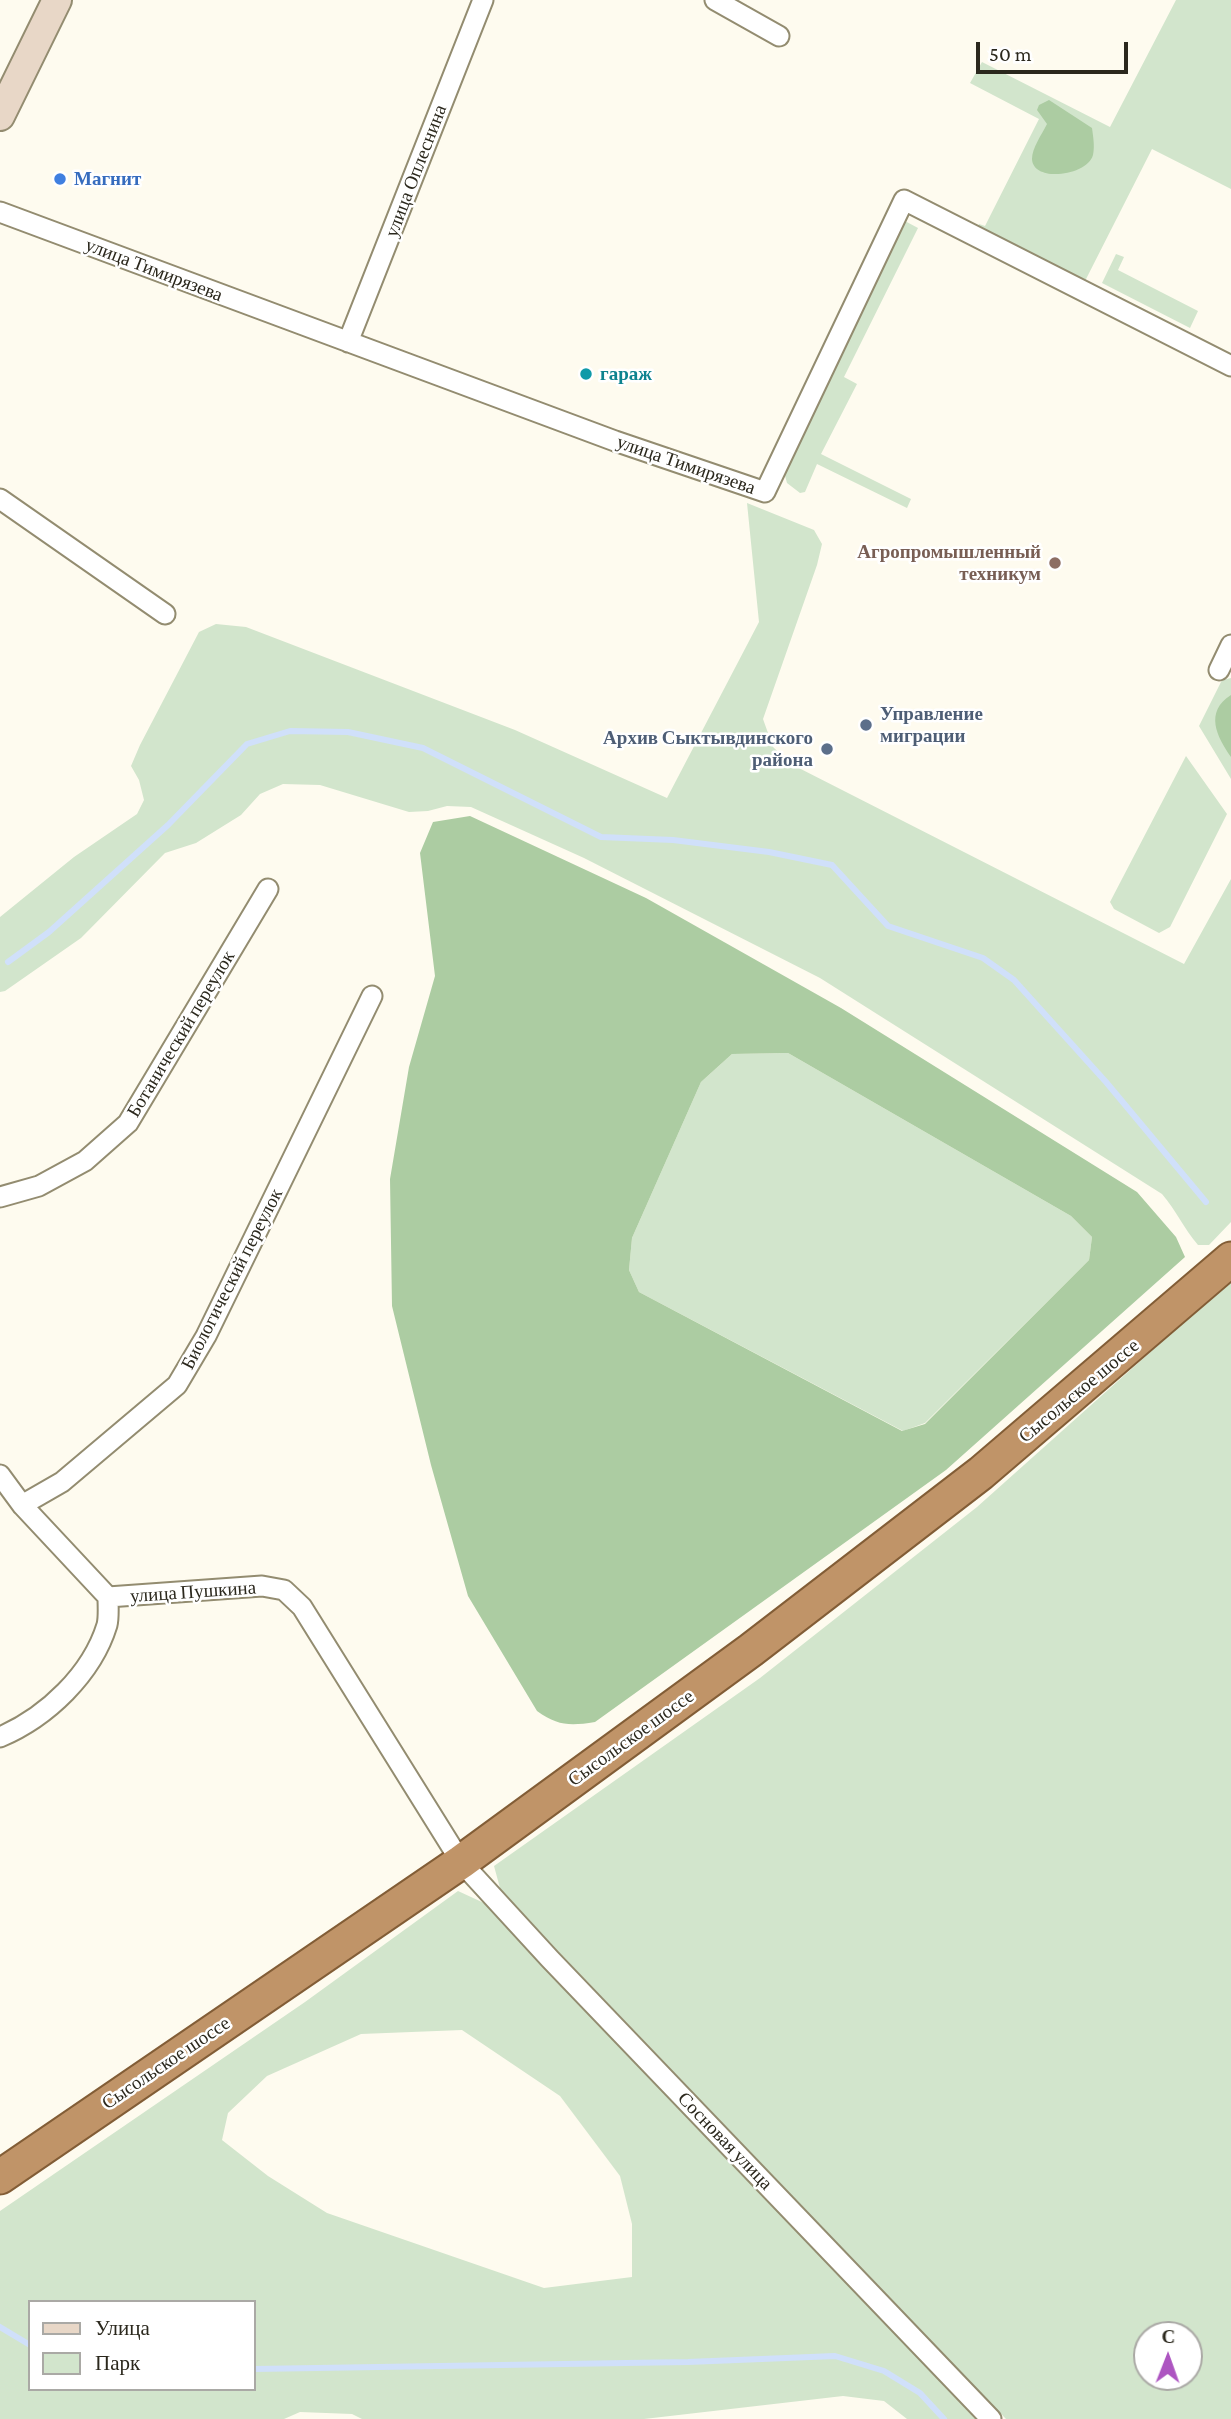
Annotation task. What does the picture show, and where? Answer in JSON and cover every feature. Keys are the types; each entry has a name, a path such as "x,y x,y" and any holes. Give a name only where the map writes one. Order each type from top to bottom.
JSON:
{"highway":[{"name":"Сысольское шоссе","path":"0,2177 461,1862 751,1650 962,1489 1231,1259"}],"main road":[{"path":"0,116 57,0"}],"street":[{"name":"улица Оплеснина","path":"348,342 483,0"},
{"path":"715,0 779,36"},
{"name":"улица Тимирязева","path":"0,212 615,441 765,492 904,200 1231,366"},
{"path":"0,499 165,614"},
{"path":"1231,645 1219,670 1231,667"},
{"name":"Ботанический переулок","path":"0,1197 39,1186 85,1161 128,1123 268,889"},
{"name":"Биологический переулок","path":"22,1505 62,1482 177,1385 206,1336 372,996"},
{"name":"улица Пушкина","path":"0,1475 22,1505 108,1598 262,1586 284,1590 302,1607 461,1862"},
{"path":"0,1737 52,1706 86,1667 108,1623 108,1598"},
{"name":"Сосновая улица","path":"461,1862 991,2419"}],"green space":[{"path":"1176,0 1231,0 1231,189 1152,149 1083,285 976,231 979,224 985,226 1039,119 970,83 982,62 1110,127"},
{"path":"1049,100 1092,128 1093,155 1089,162 1071,172 1050,174 1041,171 1035,167 1032,159 1035,146 1047,124 1037,110 1039,105"},
{"path":"903,220 918,228 844,377 857,384 821,454 911,499 907,508 817,464 805,492 800,493 787,483 784,472"},
{"path":"1116,254 1124,257 1118,270 1198,311 1190,328 1102,283"},
{"path":"747,503 814,530 822,544 763,719 773,747 791,764 1184,964 1231,879 1231,1222 1209,1245 1198,1245 1162,1194 820,978 584,858 471,807 447,806 409,812 320,785 283,784 260,794 241,815 196,843 165,853 81,938 0,992 0,917 74,857 137,814 144,800 139,780 131,766 199,632 216,624 246,627 515,730 667,798 759,622"},
{"path":"1231,678 1231,779 1199,726 1222,680"},
{"path":"1231,695 1231,757 1221,741 1215,717 1223,702"},
{"path":"1186,756 1227,814 1170,927 1159,933 1114,909 1110,902"},
{"path":"470,816 646,898 841,1008 1137,1192 1176,1237 1185,1257 946,1470 595,1722 564,1724 537,1711 468,1596 431,1465 392,1306 390,1179 409,1067 435,976 420,853 433,822","holes":["788,1053 1071,1216 1092,1237 1089,1260 925,1424 902,1431 639,1292 629,1270 632,1238 701,1082 732,1054"]},
{"path":"788,1053 1071,1216 1092,1237 1089,1260 925,1423 903,1431 639,1292 629,1270 632,1238 701,1082 732,1054"},
{"path":"1231,1280 1231,2419 1006,2419 500,1888 494,1866 760,1678 977,1507"},
{"path":"458,1891 484,1903 976,2419 907,2419 884,2401 843,2396 644,2419 362,2419 352,2414 300,2412 284,2419 0,2419 0,2211 305,2002","holes":["462,2030 560,2096 620,2176 632,2224 632,2277 544,2288 327,2213 268,2176 222,2140 228,2113 267,2076 361,2034"]}],"waterway":[{"path":"8,962 49,932 168,825 247,744 290,731 348,732 423,748 601,837 673,840 769,852 832,865 888,926 983,958 1014,980 1106,1082 1206,1202"},
{"path":"0,2327 28,2344"},
{"path":"256,2369 688,2362 835,2356 884,2371 920,2393 944,2419"}],"place":[{"name":"Магнит","path":"60,179"},
{"name":"гараж","path":"586,374"},
{"name":"Агропромышленный техникум","path":"1055,563"},
{"name":"Управление миграции","path":"866,725"},
{"name":"Архив Сыктывдинского района","path":"827,749"}]}
